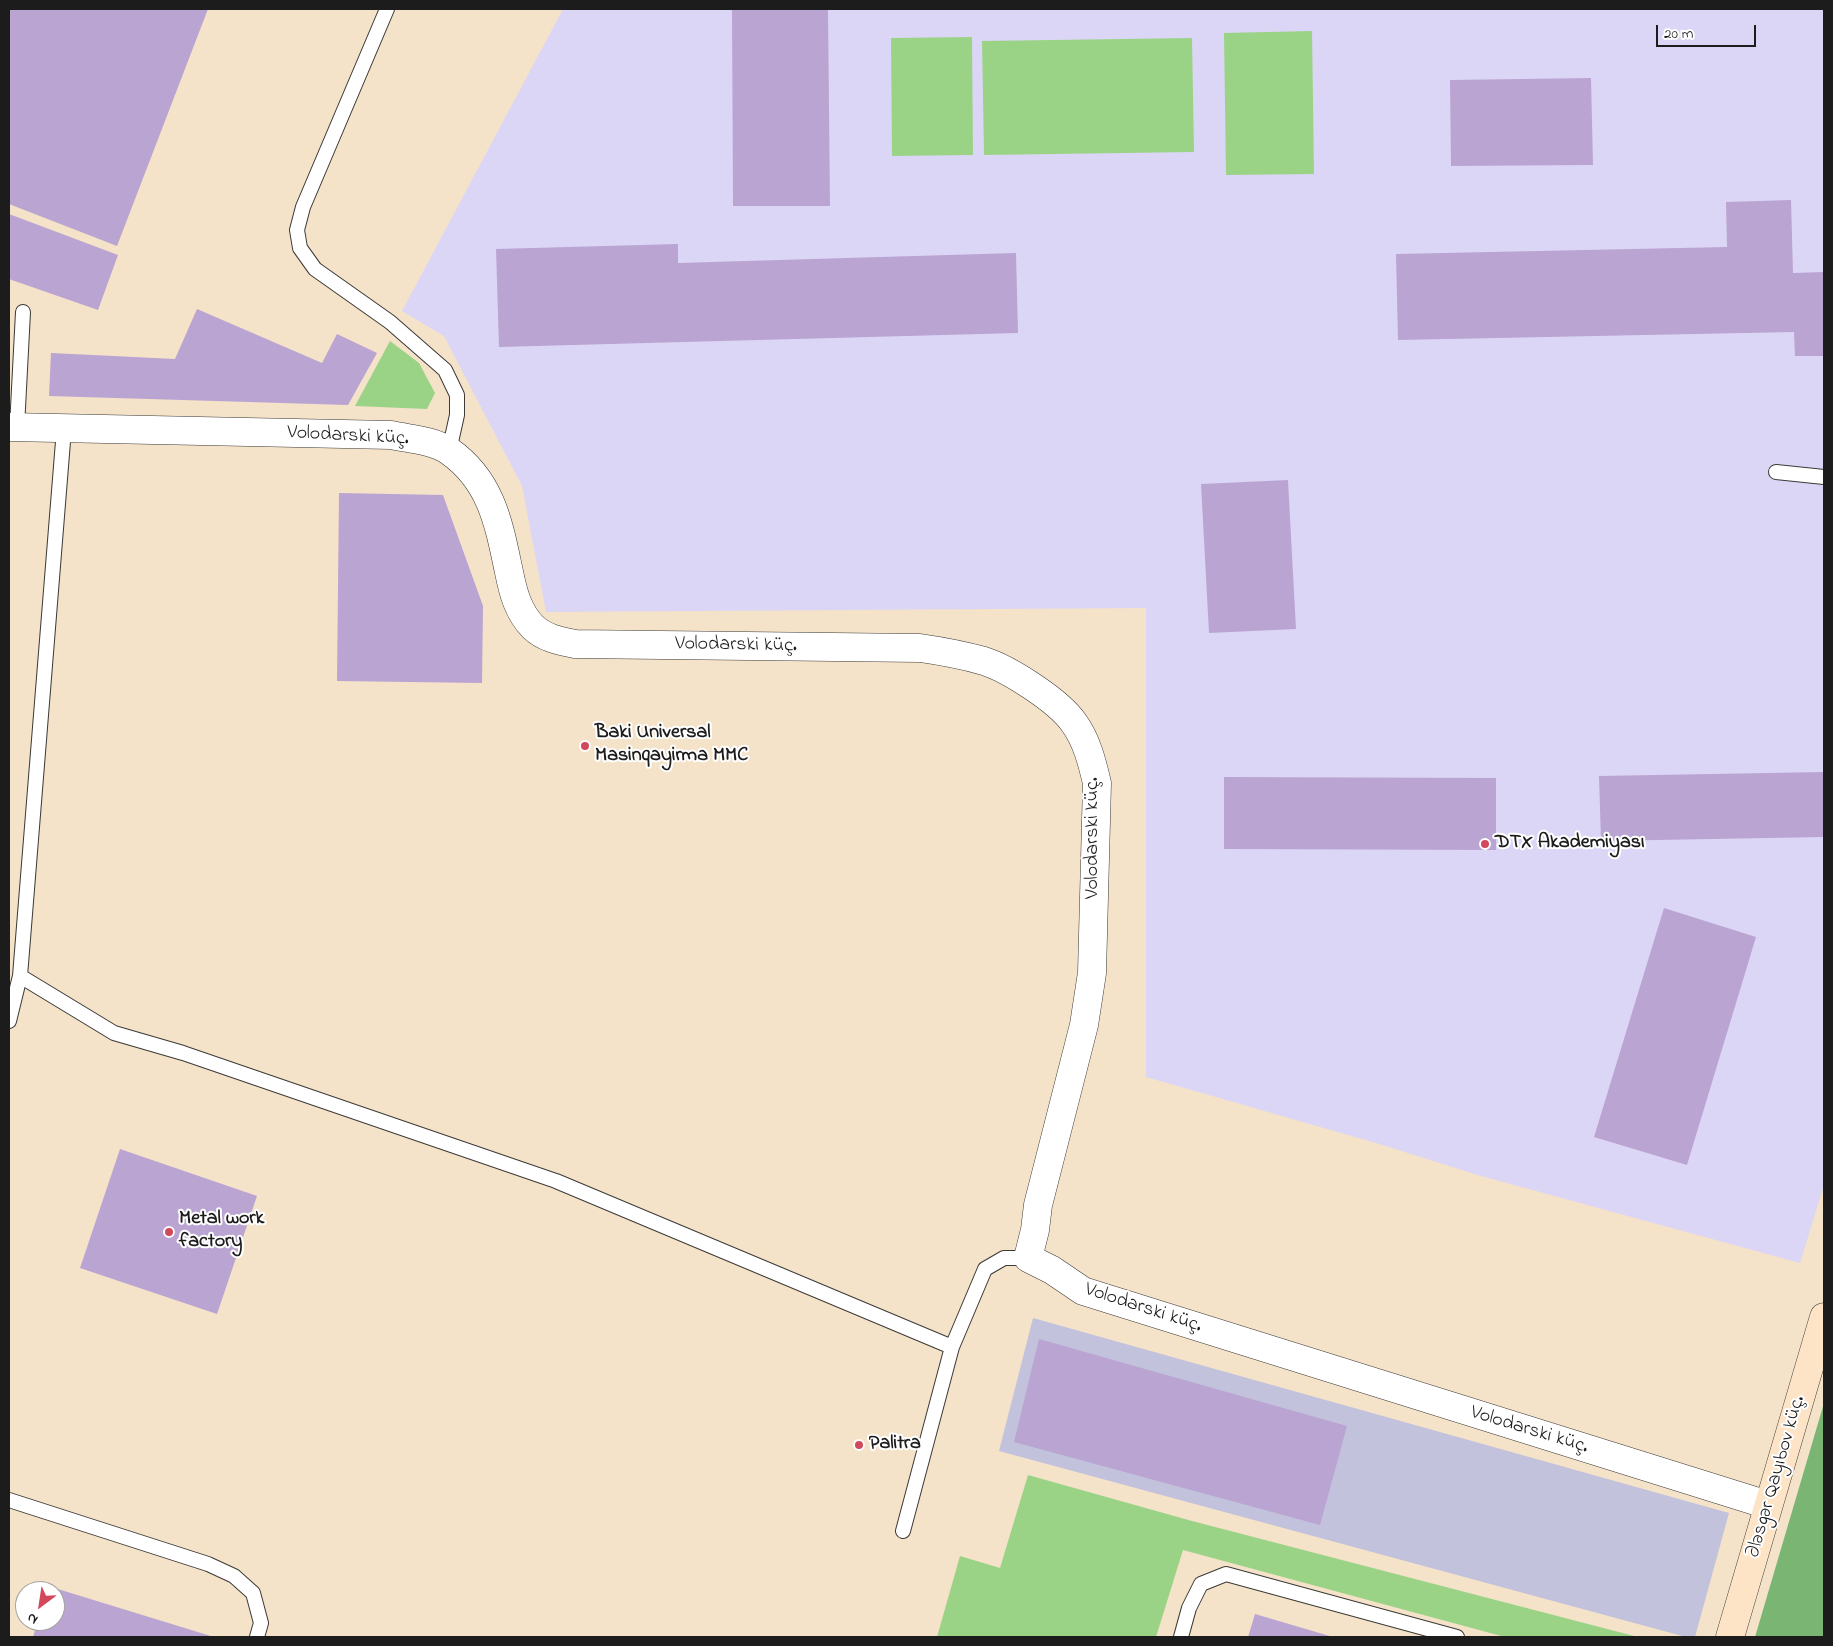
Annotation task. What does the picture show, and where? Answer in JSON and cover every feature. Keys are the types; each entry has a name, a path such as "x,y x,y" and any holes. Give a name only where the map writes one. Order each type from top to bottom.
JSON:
{"main road":[{"name":"Ələsgər Qayıbov küç.","path":"1730,1637 1824,1317"}],"street":[{"name":"Volodarski küç.","path":"13,427 391,435 424,441 449,451 472,473 490,498 499,527 513,591 521,613 534,628 552,639 575,644 920,648 986,661 1026,682 1056,704 1074,723 1090,754 1097,783 1092,973 1084,1025 1038,1205 1035,1230 1028,1258 1052,1270 1082,1291 1768,1505"}],"lane":[{"path":"387,9 303,207 297,230 300,248 315,269 390,322 445,370 457,395 457,415 449,451"},
{"path":"13,427 23,312"},
{"path":"9,1021 20,976 64,429"},
{"path":"1776,472 1824,477"},
{"path":"20,976 114,1033 183,1053 556,1181 952,1347"},
{"path":"903,1531 952,1347 985,1269 1004,1258 1028,1258"},
{"path":"9,1500 208,1564 234,1576 253,1593 261,1623 257,1637"},
{"path":"1181,1637 1189,1608 1201,1584 1226,1574 1456,1637"}],"shaded area":[{"name":"DTX Akademiyası","path":"563,9 1824,9 1824,1185 1800,1263 1481,1176 1376,1143 1146,1077 1146,608 546,612 522,486 444,336 402,311"},
{"path":"1033,1318 1729,1513 1695,1637 1686,1637 999,1451"}],"green space":[{"path":"1312,31 1314,174 1226,175 1224,33"},
{"path":"972,37 973,155 892,156 891,38"},
{"path":"1192,38 1194,152 984,155 982,41"},
{"path":"390,341 419,363 435,393 427,409 355,406"},
{"path":"1824,1403 1823,1637 1755,1637"},
{"path":"1028,1475 1192,1521 1638,1637 1505,1637 1183,1550 1156,1637 937,1637 960,1556 1000,1568"}],"building":[{"path":"9,9 208,9 117,246 9,204"},
{"path":"732,9 828,9 830,206 733,206"},
{"path":"1591,78 1593,165 1451,166 1450,80"},
{"path":"1791,200 1793,273 1824,272 1824,356 1795,356 1794,332 1398,340 1396,254 1727,247 1726,202"},
{"path":"9,214 118,255 98,310 9,279"},
{"path":"678,244 678,263 1016,253 1018,333 499,347 496,249"},
{"path":"197,309 322,363 337,334 377,353 348,405 49,396 51,353 175,359"},
{"path":"1288,480 1296,629 1209,633 1201,484"},
{"path":"339,493 443,495 483,606 482,683 337,681"},
{"path":"1824,772 1824,837 1601,841 1599,776"},
{"path":"1224,777 1496,778 1496,850 1224,849"},
{"path":"1664,908 1756,937 1687,1165 1594,1137"},
{"name":"Metal work factory","path":"120,1149 257,1196 217,1314 80,1268"},
{"path":"1039,1339 1347,1426 1320,1525 1014,1442"},
{"path":"65,1591 214,1637 33,1637 35,1631 65,1631"},
{"path":"1255,1614 1333,1637 1248,1637"}],"place":[{"name":"Baki Universal Masinqayirma MMC","path":"585,746"},
{"name":"DTX Akademiyası","path":"1485,844"},
{"name":"Metal work factory","path":"169,1232"},
{"name":"Palitra","path":"859,1445"}]}
